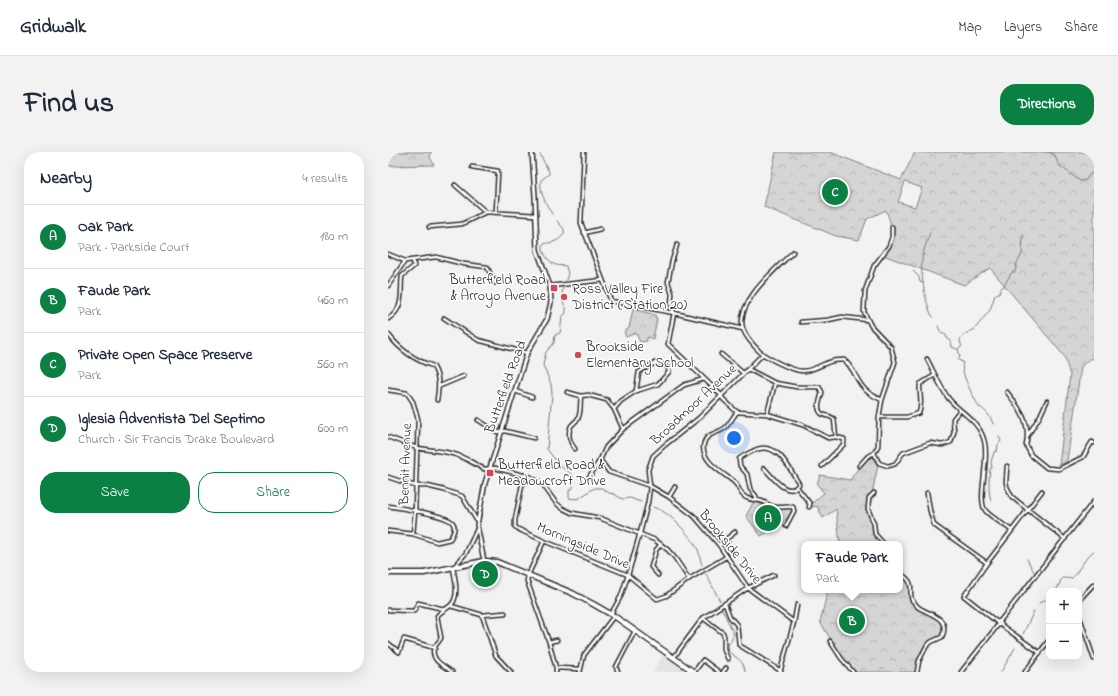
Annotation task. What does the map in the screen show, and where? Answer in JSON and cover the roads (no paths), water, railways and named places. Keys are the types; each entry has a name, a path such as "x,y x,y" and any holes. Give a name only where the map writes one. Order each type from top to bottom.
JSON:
{"main road":[{"path":"388,572 424,573 484,561 497,562 572,593 613,615 694,672"}],"street":[{"name":"Butterfield Road","path":"484,561 477,529 477,521 485,483 527,353 543,327 552,302 550,286 537,250 532,152"},
{"path":"584,152 581,223 611,301 674,313 744,329"},
{"path":"472,167 498,171 496,212"},
{"path":"455,185 486,212"},
{"path":"429,227 462,224 486,212 536,215"},
{"path":"859,466 867,457 874,453 878,446 879,417 882,400 895,362 891,347 871,326 864,312 865,291 874,266 889,246 892,237 892,227"},
{"path":"584,234 600,229"},
{"path":"677,245 668,282 672,294 671,304 674,313 668,344 737,412 767,414 803,425 828,438 836,437 844,439 844,444 822,466"},
{"path":"793,252 751,296 744,313 743,321 744,329 750,340 763,354 785,366 803,371 819,367 830,362 844,360 850,366 862,387 875,397 882,400"},
{"path":"388,254 405,261 436,257 464,264 487,267 494,283"},
{"path":"388,319 398,308 402,297 402,276 414,266 413,260"},
{"path":"388,286 405,261"},
{"path":"550,286 603,280"},
{"path":"801,322 828,320 842,317 868,320"},
{"path":"444,318 478,340 527,353"},
{"path":"388,334 398,347 420,362 433,366 437,372 440,386 436,400"},
{"path":"721,354 743,373"},
{"name":"Broadmoor Avenue","path":"580,670 584,655 613,615 621,596 648,502 650,486 648,470 653,456 699,418 763,354"},
{"path":"927,359 949,398 960,410 971,418 980,429 985,441 987,458 982,498 985,510 1011,530"},
{"path":"614,409 621,401 636,391 658,384 669,372 668,367 656,363 639,372 636,391"},
{"path":"748,370 775,383 797,387 819,388 822,392 819,403 820,411 822,414 831,416 834,419 836,437"},
{"path":"879,417 907,417 919,413 922,405 920,384 935,375"},
{"path":"440,386 464,376"},
{"path":"589,477 606,447 623,429 684,385 704,379"},
{"path":"767,414 775,383"},
{"name":"Bennit Avenue","path":"388,390 407,393 413,402 418,420 413,534"},
{"path":"515,391 532,397"},
{"path":"567,392 581,396 588,395 608,400 623,429"},
{"path":"1007,392 1020,408 1028,435"},
{"path":"575,449 569,438 571,426 578,420 580,414 581,396"},
{"path":"1047,401 1040,416 1028,435 1026,445 1031,455 1047,468 1059,469 1083,458 1092,442 1094,443"},
{"path":"874,453 878,463 888,466 895,464 903,453 930,443 942,445 951,442 954,432 953,419 960,410"},
{"path":"737,412 724,429 708,437 704,442 703,450 708,460 720,472 736,484 743,496 752,500 756,499 773,507 791,506 794,508 794,511 786,526"},
{"path":"478,420 497,432 534,438"},
{"path":"388,437 417,448 445,452 468,460 484,470 489,468 531,477 543,485 556,503 562,508 572,513 600,518 640,533 661,544 675,558 689,579"},
{"path":"756,499 756,496 750,490 747,474 740,466 739,460 743,455 761,448 771,449 779,455 798,482 798,487 810,504 809,507"},
{"name":"Brookside Drive","path":"600,460 609,472 650,486 669,497 694,516 719,545 748,588 794,622"},
{"path":"1007,466 1006,482 1009,493 1027,510 1066,539"},
{"path":"764,468 782,488 791,489 798,487"},
{"name":"Morningside Drive","path":"524,475 515,527 544,541 628,575 657,599 666,596 689,579 726,557"},
{"path":"388,477 416,486 427,486 462,496 477,521"},
{"path":"669,497 675,487"},
{"path":"1040,653 964,596 1011,530 1042,491"},
{"path":"927,492 934,525 987,563"},
{"path":"874,493 869,498 868,508 874,524 875,534 881,541"},
{"path":"961,672 1066,539 1094,501"},
{"path":"388,506 439,517 452,522 454,527 453,534 450,539 437,542 413,534 388,531"},
{"path":"451,606 455,598 456,583 453,568 466,554 477,529"},
{"path":"719,545 735,532"},
{"path":"544,541 528,575 527,581 548,642 556,672"},
{"path":"658,575 651,567 656,550 661,544"},
{"path":"674,657 702,618 748,588 774,574"},
{"path":"903,575 910,582 911,598 917,607 940,619 943,625 942,637 930,642 922,654 917,672"},
{"path":"1082,597 1094,584"},
{"path":"388,610 414,611 418,603 444,609"},
{"path":"724,604 730,617 737,625 739,645 780,671 794,622 797,605"},
{"path":"452,672 435,659 435,648 441,638 437,616 444,609 451,606 482,615 505,613"},
{"path":"482,615 496,656 511,672"},
{"path":"702,618 723,633 724,650 728,659"},
{"path":"1082,624 1094,659"},
{"path":"618,672 616,667 635,630"},
{"path":"388,643 399,652 404,639 435,648"},
{"path":"548,642 557,640"},
{"path":"830,641 841,658 853,672"},
{"path":"1026,672 1046,644"},
{"path":"694,672 703,660 719,672"},
{"path":"556,668 580,670"},
{"path":"723,672 726,668"}],"waterway":[{"path":"539,152 549,172 549,174 541,180 541,189 552,214"},
{"path":"1047,152 1054,154 1059,165 1080,181 1086,180 1090,174 1094,172"},
{"path":"557,221 564,229 564,234 557,240 543,244 543,250 553,264 566,266 568,274 566,280"},
{"path":"930,233 923,253 922,265 926,298 930,313 933,317"},
{"path":"993,424 988,414 979,407 968,384 963,372 963,362 958,360 960,357 958,349 962,346 960,341 962,336 974,330 990,310 995,295 1000,292 1001,288 1012,272 1015,272 1017,263 1022,254 1023,235"},
{"path":"913,271 919,277 920,282 923,283"},
{"path":"563,287 562,298 566,307 566,313 562,317 560,333 555,335 554,343 546,352 543,365 551,384 552,394 547,449 559,465 572,475 573,488 569,490 569,498 578,499 595,488 602,488 622,499 630,498 641,502"},
{"path":"938,326 941,333 946,335 951,341 952,347 957,349"},
{"path":"991,501 989,489 990,469 992,468 991,462 994,452 997,451 998,445 1001,441 999,437"},
{"path":"653,507 663,511 688,535 698,550 702,565"},
{"path":"1057,588 1062,578 1072,578 1094,551"},
{"path":"1027,559 1034,572"},
{"path":"706,574 720,601"},
{"path":"1039,603 1046,600"},
{"path":"722,609 734,634 728,646 729,652 742,662 745,672"},
{"path":"1023,634 1034,611"},
{"path":"1001,672 1015,648"}],"place":[{"name":"Private Open Space Preserve","path":"835,192"},
{"name":"Butterfield Road & Arroyo Avenue","path":"554,288"},
{"name":"Ross Valley Fire District (Station 20)","path":"564,297"},
{"name":"Brookside Elementary School","path":"578,355"},
{"name":"Butterfield Road & Meadowcroft Drive","path":"490,473"},
{"name":"Oak Park","path":"768,518"},
{"name":"Iglesia Adventista Del Septimo","path":"485,574"},
{"name":"Faude Park","path":"852,621"}]}
